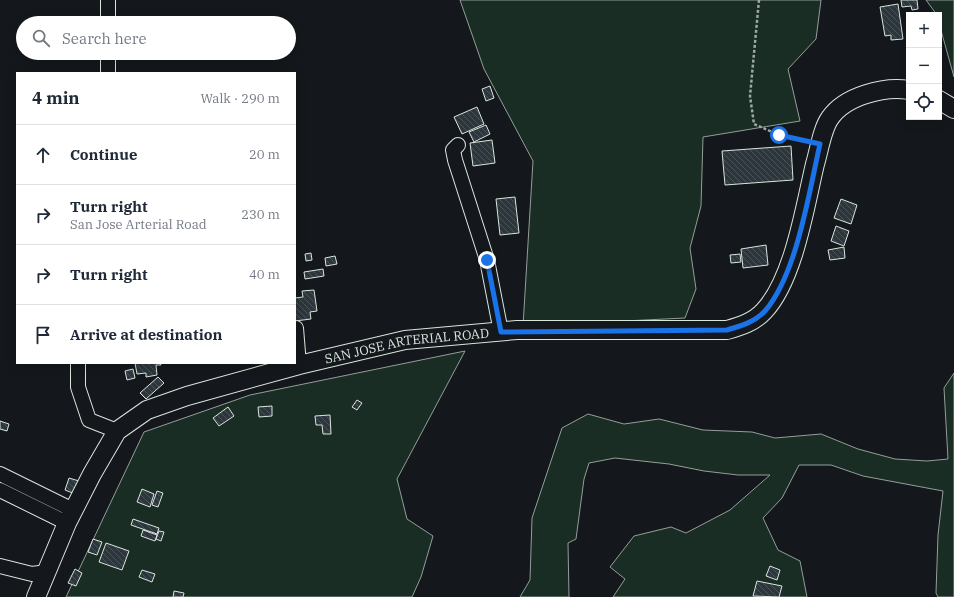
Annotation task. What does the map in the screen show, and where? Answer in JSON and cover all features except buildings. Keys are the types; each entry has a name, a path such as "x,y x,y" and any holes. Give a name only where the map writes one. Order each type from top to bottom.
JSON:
{"main road":[{"name":"SAN JOSE ARTERIAL ROAD","path":"36,597 70,516 117,431 147,410 187,396 299,365 405,340 501,332 727,330 746,325 764,312 778,291 800,232 820,144 830,118 850,100 879,90 906,90"},
{"path":"942,102 954,109"}],"street":[{"path":"108,0 108,16"},
{"path":"108,60 108,72"},
{"path":"458,145 453,150 455,160 487,260 501,332"},
{"path":"296,328 299,365"},
{"path":"78,364 78,388 89,420 117,431"},
{"path":"0,474 70,516"},
{"path":"0,490 70,516"},
{"path":"0,566 32,574 47,572"}],"path":[{"path":"759,0 750,96 754,124 779,135 820,144"}],"green space":[{"path":"460,0 821,0 816,39 788,69 800,121 703,137 701,206 690,248 696,289 685,318 523,326 533,161 484,69"},
{"path":"926,0 954,0 954,77 942,34 942,12 935,12"},
{"path":"465,351 397,479 407,519 433,536 421,577 412,597 66,597 144,432 250,395"},
{"path":"954,373 954,597 938,597 936,593 938,535 943,491 863,476 831,465 799,465 782,498 763,518 778,550 800,561 807,597 613,597 625,579 610,567 634,536 671,527 686,533 730,510 770,475 738,475 704,471 669,464 615,458 589,463 584,479 576,539 568,543 569,597 520,597 530,580 532,518 562,428 588,414 624,424 659,419 703,430 752,432 775,438 821,434 858,449 895,459 927,461 948,459 944,388"}],"route":[{"path":"487,260 501,332 517,330 727,330 746,325 764,312 778,291 800,232 820,144 779,135"}]}
